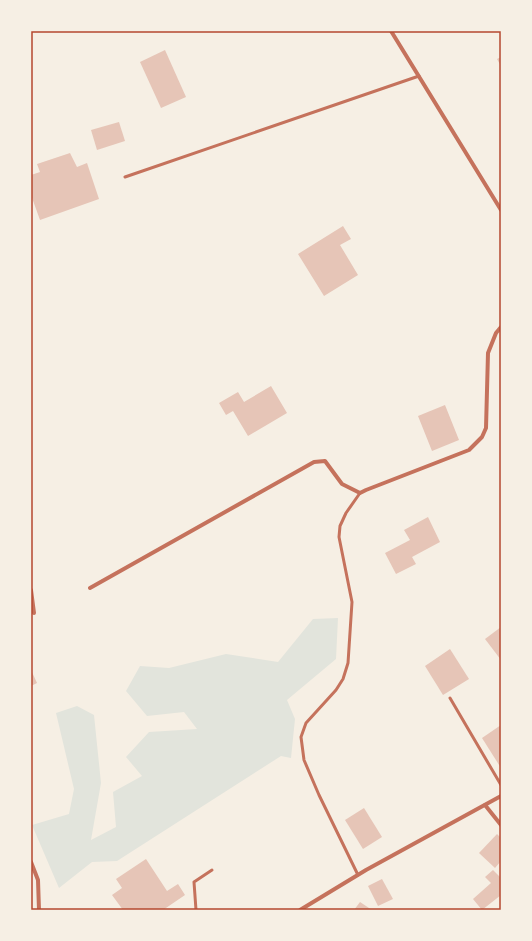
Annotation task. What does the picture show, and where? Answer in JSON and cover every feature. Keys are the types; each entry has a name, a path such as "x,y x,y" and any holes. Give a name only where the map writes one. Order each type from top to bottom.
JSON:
{"street":[{"path":"391,31 501,210"},
{"path":"90,588 314,462 325,461 342,484 360,494 366,490 469,450 482,437 486,428 488,353 496,332 501,327"},
{"path":"31,590 34,613"},
{"path":"300,910 358,875 501,796"},
{"path":"485,805 501,825"},
{"path":"31,862 38,880 39,910"}],"lane":[{"path":"125,177 419,76"},
{"path":"358,875 319,795 304,760 301,738 306,723 336,690 343,679 348,664 352,602 339,538 340,526 346,513 360,494"},
{"path":"450,698 501,785"},
{"path":"196,910 194,882 212,870"}],"shaded area":[{"path":"338,618 336,659 287,700 295,719 291,758 281,756 117,861 92,862 59,888 32,825 69,814 74,789 56,713 77,706 94,715 101,783 91,840 116,827 113,792 142,776 126,757 149,732 197,729 184,712 147,716 126,691 140,666 169,668 226,654 278,662 313,619"}],"building":[{"path":"165,50 186,97 161,108 140,62"},
{"path":"501,57 501,66 497,59"},
{"path":"119,122 125,141 97,150 91,130"},
{"path":"70,153 77,167 87,163 99,199 40,220 31,195 31,175 40,172 37,164"},
{"path":"343,226 351,239 340,245 358,275 324,296 298,254"},
{"path":"271,386 287,413 248,436 233,411 226,415 219,403 238,392 244,402"},
{"path":"445,405 459,440 432,451 418,416"},
{"path":"428,517 440,542 412,557 416,564 396,574 385,553 410,540 404,530"},
{"path":"501,627 501,660 485,639"},
{"path":"450,649 469,679 443,695 425,666"},
{"path":"31,670 37,683 31,686"},
{"path":"501,725 501,768 482,738"},
{"path":"364,808 382,837 363,849 345,820"},
{"path":"497,834 501,838 501,861 495,868 479,853"},
{"path":"146,859 167,891 178,884 185,895 163,910 123,910 112,895 122,888 116,879"},
{"path":"493,870 501,878 501,895 482,910 473,899 491,883 485,877"},
{"path":"382,879 393,899 378,906 368,886"},
{"path":"360,902 372,910 354,910"}]}
